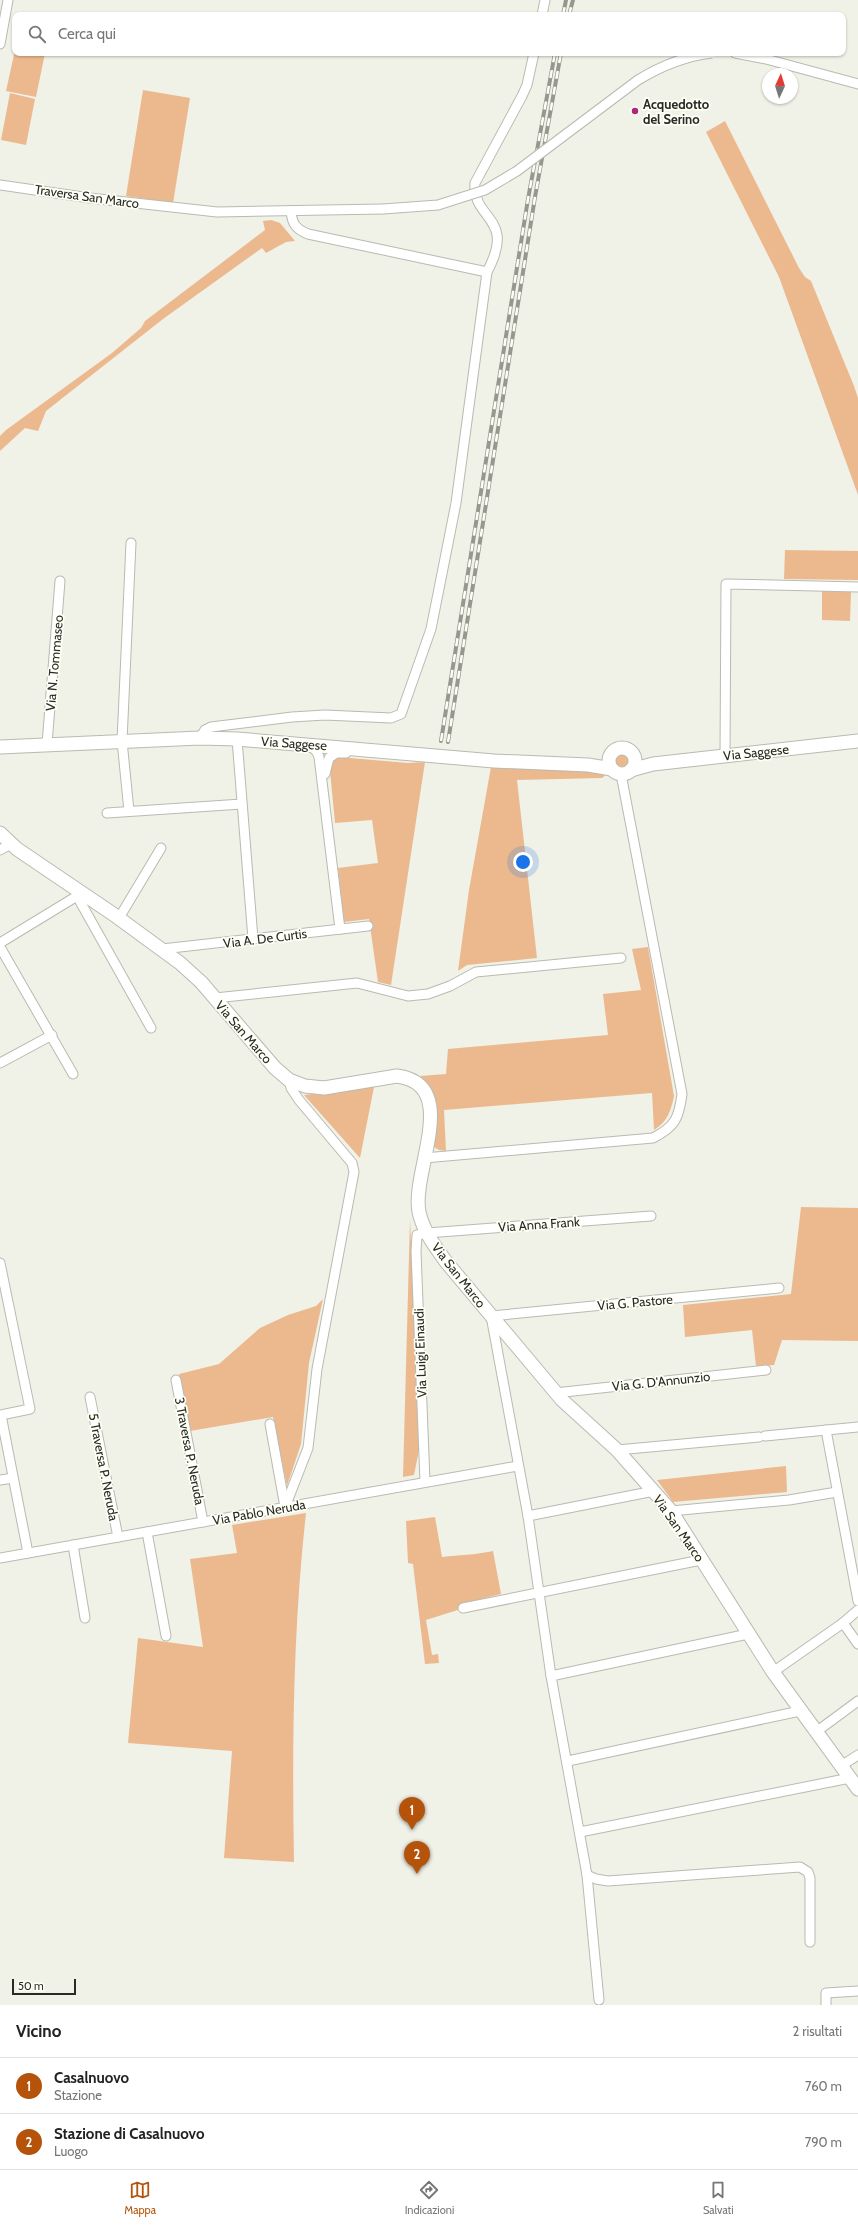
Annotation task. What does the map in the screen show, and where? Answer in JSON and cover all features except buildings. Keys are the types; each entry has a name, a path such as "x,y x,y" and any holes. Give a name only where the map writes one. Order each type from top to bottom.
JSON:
{"main road":[{"name":"Via Saggese","path":"0,747 200,738 309,744 494,761 588,765 621,771 653,764 858,741"},
{"path":"588,765 618,748 625,748 634,756 653,764"},
{"path":"613,751 609,762 621,771 635,764 634,756"},
{"name":"Via San Marco","path":"0,833 5,847 119,918 180,963 215,998 274,1068 289,1080 305,1086 324,1088 397,1076 408,1078 418,1083 426,1092 431,1111 418,1189 419,1212 427,1232 447,1263 555,1393 618,1450 671,1511 773,1672 854,1784"}],"street":[{"path":"0,44 8,0"},
{"path":"543,12 545,0"},
{"path":"200,738 205,730 211,727 238,723 318,716 391,718 401,714 432,629 456,503 487,272 494,260 498,246 498,233 494,222 476,197 474,192 475,183 522,96 527,85 533,56"},
{"name":"Traversa San Marco","path":"0,185 174,208 217,212 384,210 438,205 485,190 517,171 650,73 679,60 698,56"},
{"path":"748,56 789,65 858,84"},
{"path":"291,211 292,222 297,230 308,234 487,272"},
{"path":"128,811 122,741 131,543"},
{"name":"Via N. Tommaseo","path":"47,744 60,581"},
{"path":"725,756 726,584 858,587"},
{"path":"237,740 253,939"},
{"path":"309,744 318,752 324,787 340,929"},
{"path":"324,787 327,762 336,753 354,752 393,755 420,754"},
{"path":"424,1158 653,1138 667,1131 677,1118 682,1094 621,771"},
{"path":"107,813 242,804"},
{"path":"119,918 161,848"},
{"path":"0,943 79,894 151,1028"},
{"name":"Via A. De Curtis","path":"162,949 368,926"},
{"path":"0,947 74,1074"},
{"path":"215,998 357,983 408,996 428,994 450,986 476,972 621,958"},
{"path":"0,1063 52,1035"},
{"path":"285,1507 308,1448 317,1369 354,1172 352,1162 299,1100 289,1080"},
{"name":"Via Anna Frank","path":"427,1232 651,1216"},
{"name":"Via Luigi Einaudi","path":"425,1482 416,1251 417,1235 427,1232"},
{"path":"0,1263 30,1409 1,1414 28,1553"},
{"name":"Via G. Pastore","path":"491,1316 779,1288"},
{"path":"491,1316 528,1516 551,1676 568,1761 587,1875 599,2000"},
{"name":"Via G. D'Annunzio","path":"555,1393 766,1370"},
{"name":"3 Traversa P. Neruda","path":"176,1380 203,1522"},
{"name":"5 Traversa P. Neruda","path":"90,1397 118,1537"},
{"path":"270,1424 285,1507"},
{"path":"618,1450 858,1428"},
{"path":"826,1430 858,1601"},
{"name":"Via Pablo Neruda","path":"0,1558 518,1466"},
{"path":"0,1480 13,1478"},
{"path":"528,1516 654,1491"},
{"path":"671,1511 789,1500 837,1492"},
{"path":"147,1532 166,1636"},
{"path":"73,1545 85,1618"},
{"path":"463,1608 702,1560"},
{"path":"773,1672 843,1623 858,1610"},
{"path":"843,1623 858,1644"},
{"path":"551,1676 748,1634"},
{"path":"816,1732 858,1701"},
{"path":"568,1761 800,1710"},
{"path":"841,1766 858,1755"},
{"path":"580,1832 854,1784"},
{"path":"587,1875 596,1879 608,1881 800,1867 806,1870 810,1878 810,1942"},
{"path":"826,2005 826,1993 858,1991"}],"shaded area":[{"path":"14,56 44,56 36,97 6,91"},
{"path":"143,90 190,98 173,203 126,196"},
{"path":"10,93 35,99 26,145 1,140"},
{"path":"725,121 799,268 805,277 811,281 854,386 858,398 858,495 779,277 706,132"},
{"path":"271,220 280,223 295,241 286,242 266,253 262,248 163,319 46,411 38,431 25,428 0,451 0,436 6,430 112,353 141,328 145,321 265,230 263,221"},
{"path":"785,550 858,551 858,580 784,579"},
{"path":"822,591 851,592 850,621 822,620"},
{"path":"622,753 627,755 629,760 627,765 622,767 617,765 615,760 617,755"},
{"path":"338,757 408,763 425,762 391,985 378,982 369,919 344,922 338,868 378,863 372,820 335,823 330,771 331,763"},
{"path":"491,767 600,770 608,773 602,778 517,780 537,958 467,965 458,971 469,890"},
{"path":"648,947 674,1096 670,1111 665,1120 658,1127 654,1130 652,1093 444,1110 446,1151 439,1150 434,1147 433,1140 437,1113 435,1100 430,1087 420,1076 446,1074 448,1049 608,1035 603,994 641,990 632,949"},
{"path":"374,1087 360,1158 304,1095"},
{"path":"801,1207 858,1208 858,1341 782,1340 774,1365 756,1366 752,1330 685,1337 683,1305 791,1294"},
{"path":"410,1219 419,1450 414,1475 403,1477"},
{"path":"323,1299 309,1363 301,1444 287,1486 273,1417 190,1431 179,1374 219,1364 260,1328 288,1315 316,1306"},
{"path":"786,1466 787,1492 673,1502 657,1480"},
{"path":"306,1513 298,1600 294,1687 294,1862 224,1858 232,1751 128,1743 138,1638 203,1647 190,1559 237,1553 232,1525"},
{"path":"435,1517 442,1557 493,1551 501,1594 461,1604 461,1609 426,1620 432,1655 438,1654 439,1663 425,1664 413,1564 408,1563 406,1521"}],"railway":[{"path":"564,12 566,0"},
{"path":"570,12 573,0"},
{"path":"441,741 528,199 554,56"},
{"path":"448,742 535,197 560,56"}],"place":[{"name":"Acquedotto del Serino","path":"635,111"},
{"name":"Casalnuovo","path":"412,1830"},
{"name":"Stazione di Casalnuovo","path":"417,1874"}]}
